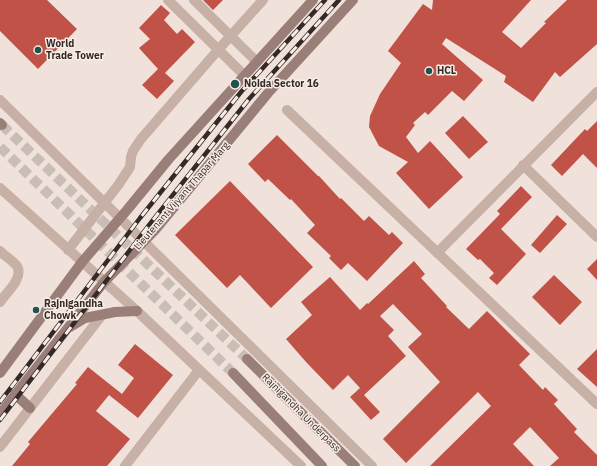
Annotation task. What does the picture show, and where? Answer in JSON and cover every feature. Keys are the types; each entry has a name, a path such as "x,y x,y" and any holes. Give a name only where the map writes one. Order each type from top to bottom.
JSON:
{"main road":[{"path":"0,373 82,262 168,160 313,0"},
{"name":"Lieutenant Vijyant Thapar Marg","path":"0,414 104,282 155,230 268,93 353,0"},
{"path":"65,330 85,318 115,312 137,311"},
{"name":"Rajnigandha Underpass","path":"247,359 355,466"},
{"name":"Rajnigandha Underpass","path":"233,373 322,466"},
{"path":"15,394 30,408"}],"street":[{"path":"168,0 244,75"},
{"path":"194,0 257,62"},
{"path":"68,250 105,203 130,167 130,157 137,145 230,36 263,0"},
{"path":"437,253 597,92"},
{"path":"0,100 105,203 119,219 372,466"},
{"path":"287,110 597,404"},
{"path":"523,165 597,237"},
{"path":"0,188 137,311 300,466"},
{"path":"0,251 16,266 19,271 17,278 0,302"},
{"path":"0,447 102,315"},
{"path":"125,466 199,370"}],"building":[{"name":"World Trade Tower","path":"0,0 47,0 77,29 38,69 0,31"},
{"path":"203,0 223,0 213,10"},
{"path":"433,0 531,0 502,32 521,48 546,23 544,22 567,0 597,0 597,44 560,77 555,72 533,102 504,82 506,76 446,38 442,44 483,80 464,101 452,91 428,115 425,112 413,123 415,125 406,137 418,153 430,141 463,177 429,209 396,173 408,162 379,146 369,127 370,116 380,94 401,63 388,51 423,4 432,10"},
{"path":"161,5 170,13 164,20 177,34 182,29 195,42 165,73 174,81 157,99 142,85 158,69 139,48 150,39 139,28"},
{"path":"463,116 488,142 469,159 445,133"},
{"path":"597,121 597,168 583,154 562,176 551,165 585,129 587,131"},
{"path":"277,135 340,199 341,198 364,221 369,216 389,235 392,232 403,243 367,281 348,263 341,270 329,258 331,256 307,233 315,225 291,199 290,200 268,179 265,182 248,164"},
{"path":"230,181 313,267 271,308 240,275 227,288 175,235"},
{"path":"521,186 532,197 501,229 526,254 497,285 489,278 494,273 480,259 478,260 466,249 500,214 497,211"},
{"path":"557,215 567,224 540,253 531,245"},
{"path":"597,259 597,280 587,269"},
{"path":"414,261 425,274 421,278 447,306 446,307 469,329 487,311 530,354 519,365 543,390 545,387 558,400 554,404 577,429 574,432 597,455 597,466 550,466 559,458 530,427 513,444 534,466 430,466 491,406 478,392 406,463 383,439 440,382 408,347 422,334 393,304 380,316 394,330 388,336 406,356 364,395 380,412 371,420 350,397 360,388 348,375 333,390 286,339 312,315 301,302 330,277 360,310"},
{"path":"554,275 582,302 560,325 532,297"},
{"path":"135,344 173,375 138,418 109,395 96,411 130,439 107,466 12,466 30,444 28,442 77,384 75,383 88,367 122,394 134,378 118,365"},
{"path":"597,349 597,387 577,369"}],"tunnel":[{"path":"2,125 247,359"},
{"path":"0,147 233,373"}],"railway":[{"path":"0,402 140,218 241,92 325,0"},
{"path":"0,420 149,225 249,99 339,0"}],"place":[{"name":"World Trade Tower","path":"38,50"},
{"name":"HCL","path":"429,71"},
{"name":"Noida Sector 16","path":"235,84"},
{"name":"Rajnigandha Chowk","path":"36,310"}]}
